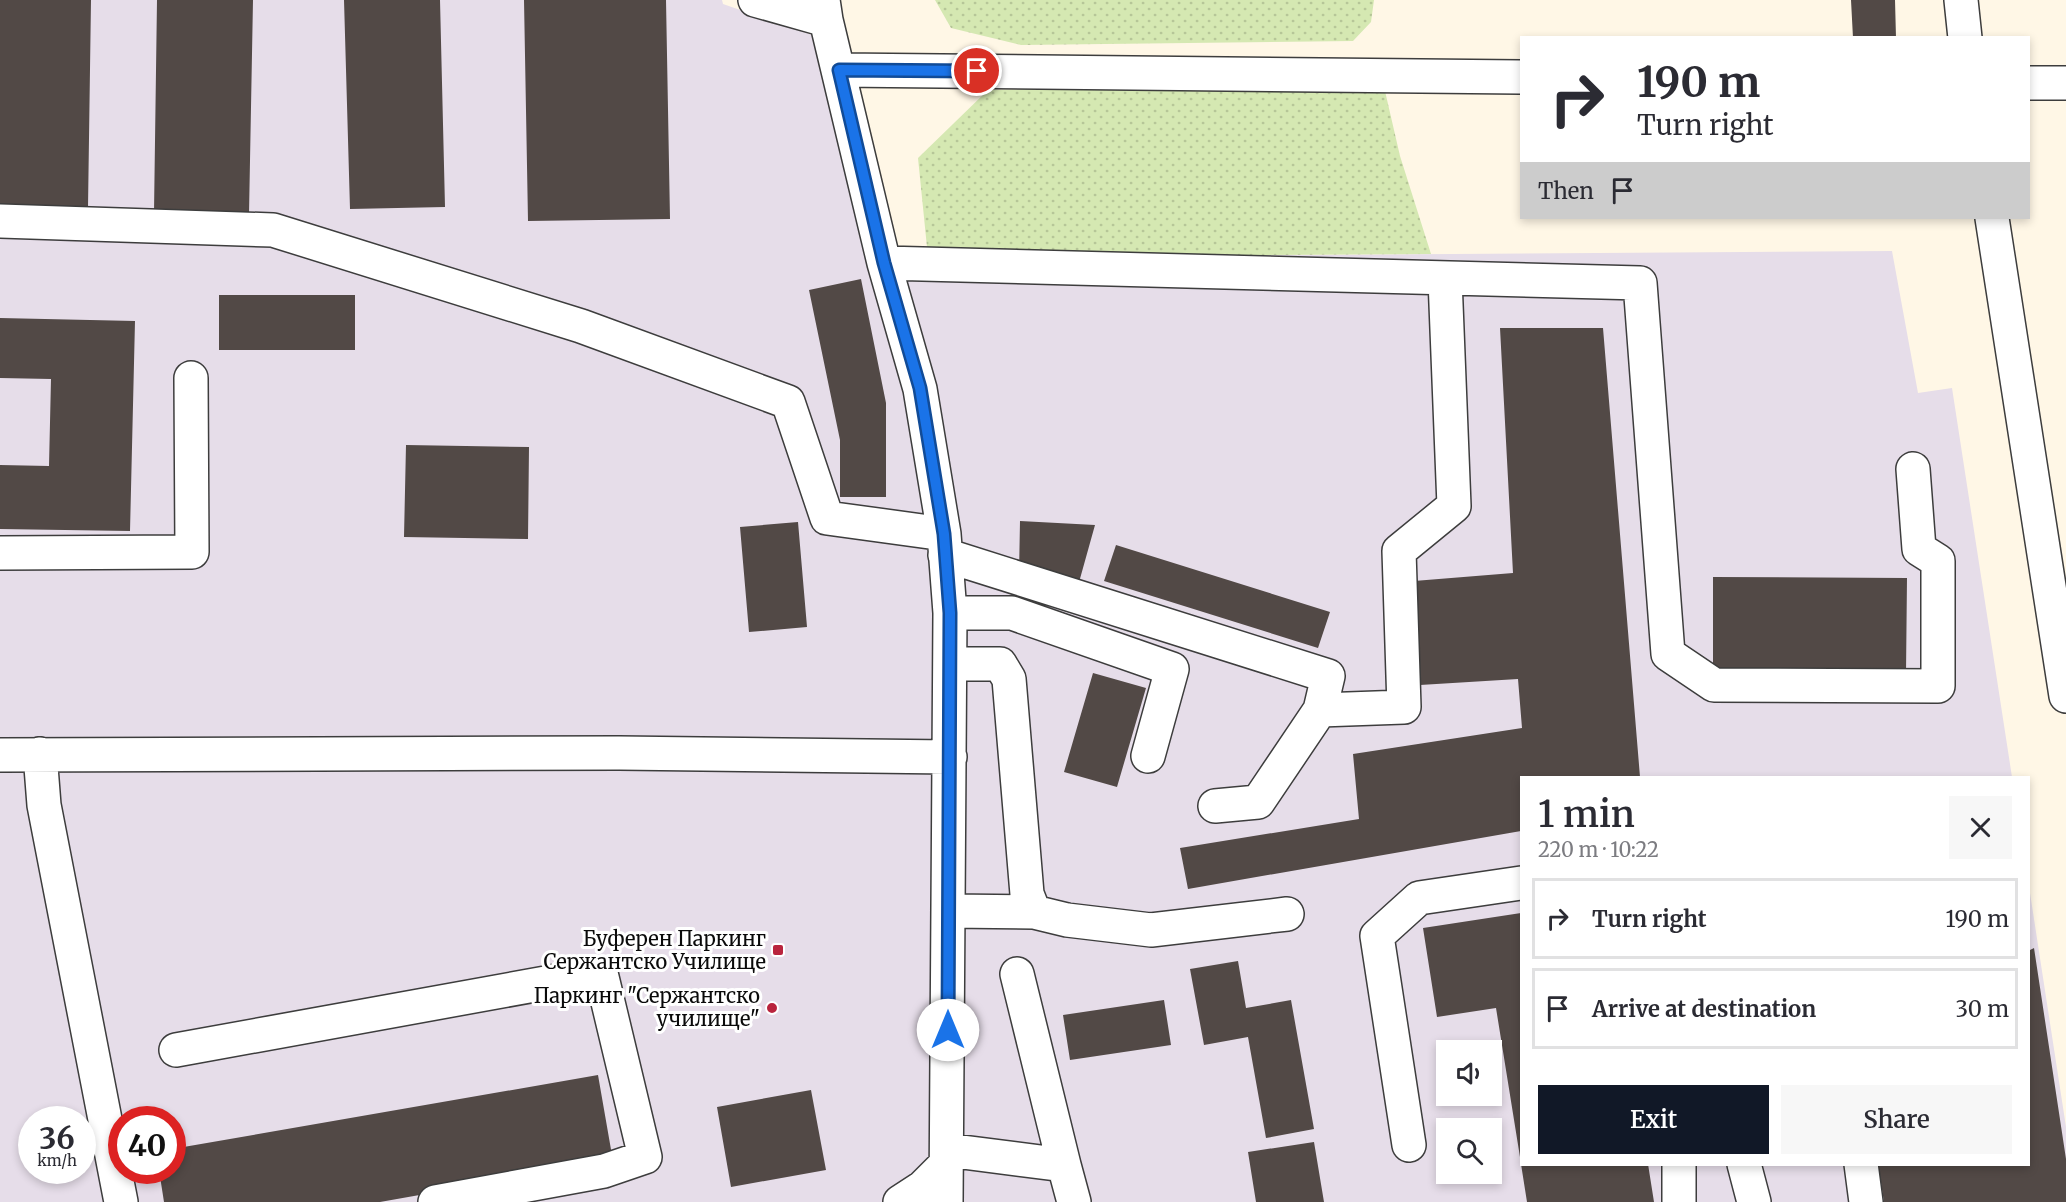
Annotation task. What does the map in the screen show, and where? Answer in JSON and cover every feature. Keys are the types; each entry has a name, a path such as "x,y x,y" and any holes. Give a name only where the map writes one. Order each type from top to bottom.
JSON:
{"street":[{"path":"755,0 825,10 884,263 920,388 944,544 950,613 946,1202"},
{"path":"1961,0 1965,36"},
{"path":"839,70 1520,77"},
{"path":"2030,83 2066,83"},
{"path":"1992,219 2066,696"},
{"path":"0,221 273,230 581,326 788,402 827,518 944,544 1329,676 1320,710 1258,802 1215,806"},
{"path":"884,263 1640,284 1668,654 1714,685 1938,686 1938,561 1919,549 1913,469"},
{"path":"1320,710 1404,707 1399,550 1454,506 1445,279"},
{"path":"0,553 192,552 191,378"},
{"path":"950,613 1012,613 1172,669 1148,756"},
{"path":"950,664 1000,664 1009,680 1027,894 1034,912"},
{"path":"0,755 619,753 950,757"},
{"path":"40,754 44,805 121,1202"},
{"path":"1409,1145 1377,936 1419,898 1520,883"},
{"path":"949,911 1034,912 1067,920 1151,930 1287,914"},
{"path":"176,1050 601,973 645,1157 604,1171 435,1202"},
{"path":"1017,974 1074,1202"},
{"path":"947,1156 1064,1165"},
{"path":"900,1202 923,1187 947,1156"},
{"path":"1679,1166 1679,1202"},
{"path":"1745,1166 1754,1202"},
{"path":"1861,1166 1866,1202"}],"shaded area":[{"path":"0,0 722,0 723,4 824,39 875,258 1892,251 1918,393 1952,388 2012,776 1520,776 1520,1166 2030,1166 2030,893 2066,1127 2066,1202 0,1202"}],"green space":[{"path":"935,0 1374,0 1371,22 1353,41 1021,45 951,28"},
{"path":"1206,86 1385,91 1400,156 1431,254 928,257 918,158 988,90"}],"building":[{"path":"0,0 91,0 88,207 0,206"},
{"path":"157,0 253,0 249,214 154,212"},
{"path":"344,0 440,0 445,207 350,209"},
{"path":"524,0 666,0 670,219 528,221"},
{"path":"1851,0 1895,0 1896,36 1853,36"},
{"path":"861,279 886,403 886,497 840,497 840,440 809,290"},
{"path":"219,295 355,295 355,350 219,350"},
{"path":"0,318 135,321 130,531 0,529 0,465 49,466 51,379 0,378"},
{"path":"1500,328 1603,328 1640,776 1520,776 1520,831 1188,889 1180,848 1359,819 1353,754 1522,728 1518,679 1420,685 1414,581 1513,573"},
{"path":"406,445 529,447 528,539 404,537"},
{"path":"1020,521 1095,525 1076,593 1019,574"},
{"path":"798,522 807,627 749,632 740,527"},
{"path":"1116,545 1330,612 1318,648 1104,581"},
{"path":"1713,577 1907,578 1906,673 1713,672"},
{"path":"1093,673 1146,688 1117,787 1064,772"},
{"path":"1520,913 1520,1157 1496,1008 1437,1017 1423,928"},
{"path":"2034,948 2066,1159 2066,1202 1884,1202 1878,1166 2030,1166 2030,950"},
{"path":"1238,961 1246,1008 1291,1000 1314,1129 1266,1138 1248,1037 1204,1045 1190,969"},
{"path":"1164,1000 1171,1045 1070,1060 1063,1015"},
{"path":"598,1075 613,1161 380,1202 164,1202 161,1184 186,1184 186,1147"},
{"path":"811,1090 826,1170 731,1187 717,1107"},
{"path":"1314,1142 1324,1202 1256,1202 1248,1152"},
{"path":"1521,1166 1648,1166 1654,1202 1527,1202"}],"place":[{"name":"Буферен Паркинг Сержантско Училище","path":"778,950"},
{"name":"Паркинг \"Сержантско училище\"","path":"772,1008"}],"route":[{"path":"948,1030 950,613 944,534 920,388 884,263 839,70 977,71"}]}
